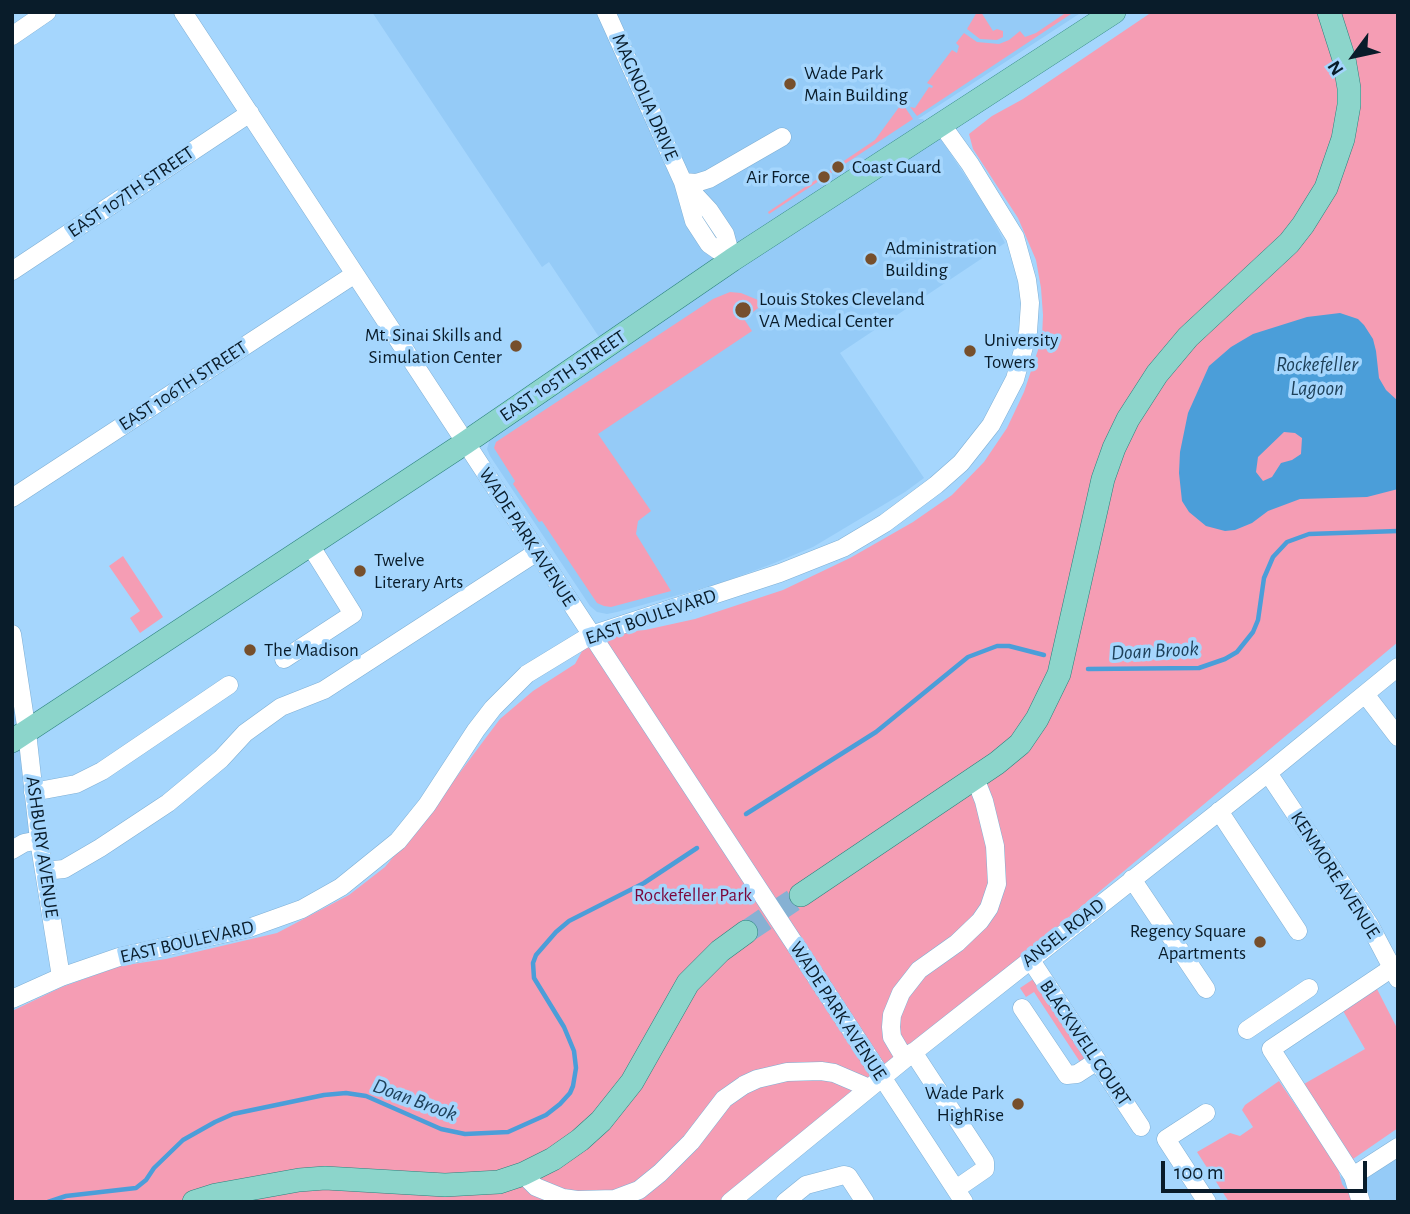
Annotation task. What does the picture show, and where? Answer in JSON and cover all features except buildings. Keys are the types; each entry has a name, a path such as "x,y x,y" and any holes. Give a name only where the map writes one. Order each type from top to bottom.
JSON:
{"main road":[{"name":"EAST 105TH STREET","path":"20,736 465,443 732,260 1114,12"},
{"path":"801,895 975,778 1020,744 1037,719 1056,681 1066,648 1102,479 1114,448 1141,396 1188,337 1289,243 1326,188 1343,139 1349,97 1344,59 1329,12"},
{"path":"194,1202 216,1195 299,1180 325,1178 445,1185 499,1182 523,1174 553,1159 601,1121 632,1082 688,983 702,967 747,932"}],"street":[{"path":"12,36 47,12"},
{"name":"WADE PARK AVENUE","path":"183,12 591,635 875,1083 960,1195"},
{"name":"MAGNOLIA DRIVE","path":"606,12 683,182 709,210 725,234 732,260"},
{"name":"EAST 107TH STREET","path":"12,271 250,113"},
{"name":"EAST BOULEVARD","path":"12,999 61,977 119,957 275,921 302,909 369,867 405,833 427,806 476,730 527,674 591,635 780,573 843,548 885,523 936,485 971,452 991,425 1008,394 1022,357 1028,332 1030,303 1027,280 1015,237 976,172 942,125"},
{"path":"683,182 696,183 709,178 782,137"},
{"name":"EAST 106TH STREET","path":"12,498 355,274"},
{"path":"284,659 353,614 310,545"},
{"path":"44,871 64,869 100,848 168,803 221,759 245,733 281,707 324,690 537,552"},
{"name":"ASHBURY AVENUE","path":"12,634 20,736 33,792 61,977"},
{"name":"ANSEL ROAD","path":"730,1202 909,1055 1268,773 1398,667"},
{"path":"33,792 76,784 102,771 229,685"},
{"path":"1364,694 1394,725"},
{"name":"KENMORE AVENUE","path":"1268,773 1369,924 1396,970"},
{"path":"960,1195 985,1169 985,1162 909,1055 892,1037 891,1027 892,1015 901,993 919,970 957,943 980,921 994,895 997,884 995,846 984,801 975,778"},
{"path":"1219,811 1298,931"},
{"path":"12,850 24,843 39,841"},
{"path":"1132,879 1206,989"},
{"name":"BLACKWELL COURT","path":"1030,959 1141,1127"},
{"path":"1361,1202 1353,1176 1270,1049 1396,970"},
{"path":"1247,1030 1309,989"},
{"path":"1022,1008 1067,1075 1077,1074 1097,1061"},
{"path":"1280,1008 1296,1032"},
{"path":"523,1174 536,1187 564,1198 590,1201 615,1199 639,1190 660,1173 691,1142 724,1099 757,1079 787,1072 821,1070 875,1083"},
{"path":"1206,1112 1166,1139 1207,1202"},
{"path":"1353,1176 1398,1147"},
{"path":"785,1202 806,1185 844,1175 848,1176 864,1202"}],"shaded area":[{"name":"Louis Stokes Cleveland VA Medical Center","path":"372,12 1082,12 918,119 923,119 942,141 988,210 1005,243 840,353 924,478 813,547 772,564 718,584 617,612 597,612 590,606 487,449 491,435 611,355 549,262 542,267"},
{"path":"12,647 39,840 12,850"},
{"path":"1398,1147 1398,1202 1275,1202 1276,1178 1353,1176"}],"green space":[{"path":"977,12 981,12 993,31 1003,31 1003,37 997,40 980,39 967,29"},
{"path":"1067,12 1074,12 917,116 910,107 915,108 929,87 932,88 933,86 927,83 952,50 957,53 959,46 956,43 964,33 977,42 999,44 1020,31 1025,37 1036,33"},
{"name":"Rockefeller Park","path":"1152,12 1398,12 1398,642 728,1202 12,1202 12,1011 62,987 120,966 166,959 277,933 349,895 385,867 500,719 533,691 575,664 591,635 645,630 695,619 783,590 850,558 913,522 952,495 984,462 1007,428 1024,392 1042,338 1043,315 1036,260 1018,218 973,149 969,134 992,116 1023,99"},
{"path":"905,99 908,102 904,106 913,119 769,214 768,212 875,140"},
{"path":"730,292 741,293 758,300 762,305 744,319 752,331 598,434 651,511 638,521 636,534 671,591 611,607 604,606 597,603 542,521 539,522 513,484 515,481 494,448 496,442 713,299"},
{"path":"123,556 163,617 140,633 130,618 140,611 109,566"},
{"path":"1035,978 1086,1056 1082,1065 1034,992 1026,997 1020,988"},
{"path":"1377,989 1398,1030 1398,1128 1353,1159 1304,1084 1365,1049 1342,1009"},
{"path":"1279,1081 1338,1168 1342,1184 1355,1202 1229,1202 1197,1152 1230,1133 1240,1136 1253,1127 1242,1110"}],"water":[{"name":"Rockefeller Lagoon","path":"1340,313 1358,319 1373,339 1379,378 1386,390 1398,401 1398,489 1367,497 1300,499 1268,511 1252,523 1235,530 1225,531 1206,526 1189,512 1182,501 1179,473 1180,452 1188,413 1209,366 1231,347 1253,334 1307,317","holes":["1284,432 1295,433 1302,438 1301,454 1281,463 1272,477 1263,481 1256,472 1258,457"]}],"waterway":[{"name":"Doan Brook","path":"1088,669 1199,668 1225,659 1237,652 1253,632 1258,620 1264,578 1273,557 1287,542 1309,534 1398,531"},
{"name":"Doan Brook","path":"746,814 876,732 968,657 997,646 1009,646 1044,655"},
{"name":"Doan Brook","path":"48,1202 66,1196 136,1188 183,1140 215,1122 233,1114 324,1095 346,1093 366,1096 441,1129 465,1134 508,1132 546,1115 570,1093 576,1068 574,1051 564,1027 534,978 533,963 536,955 569,921 644,883 697,848"}],"tunnel":[{"path":"746,932 801,895"}],"place":[{"name":"Wade Park Main Building","path":"790,84"},
{"name":"Coast Guard","path":"838,167"},
{"name":"Air Force","path":"824,177"},
{"name":"Administration Building","path":"871,259"},
{"name":"Louis Stokes Cleveland VA Medical Center","path":"743,310"},
{"name":"Mt. Sinai Skills and Simulation Center","path":"516,346"},
{"name":"University Towers","path":"970,351"},
{"name":"Twelve Literary Arts","path":"360,571"},
{"name":"The Madison","path":"250,650"},
{"name":"Regency Square Apartments","path":"1260,942"},
{"name":"Wade Park HighRise","path":"1018,1104"}]}
